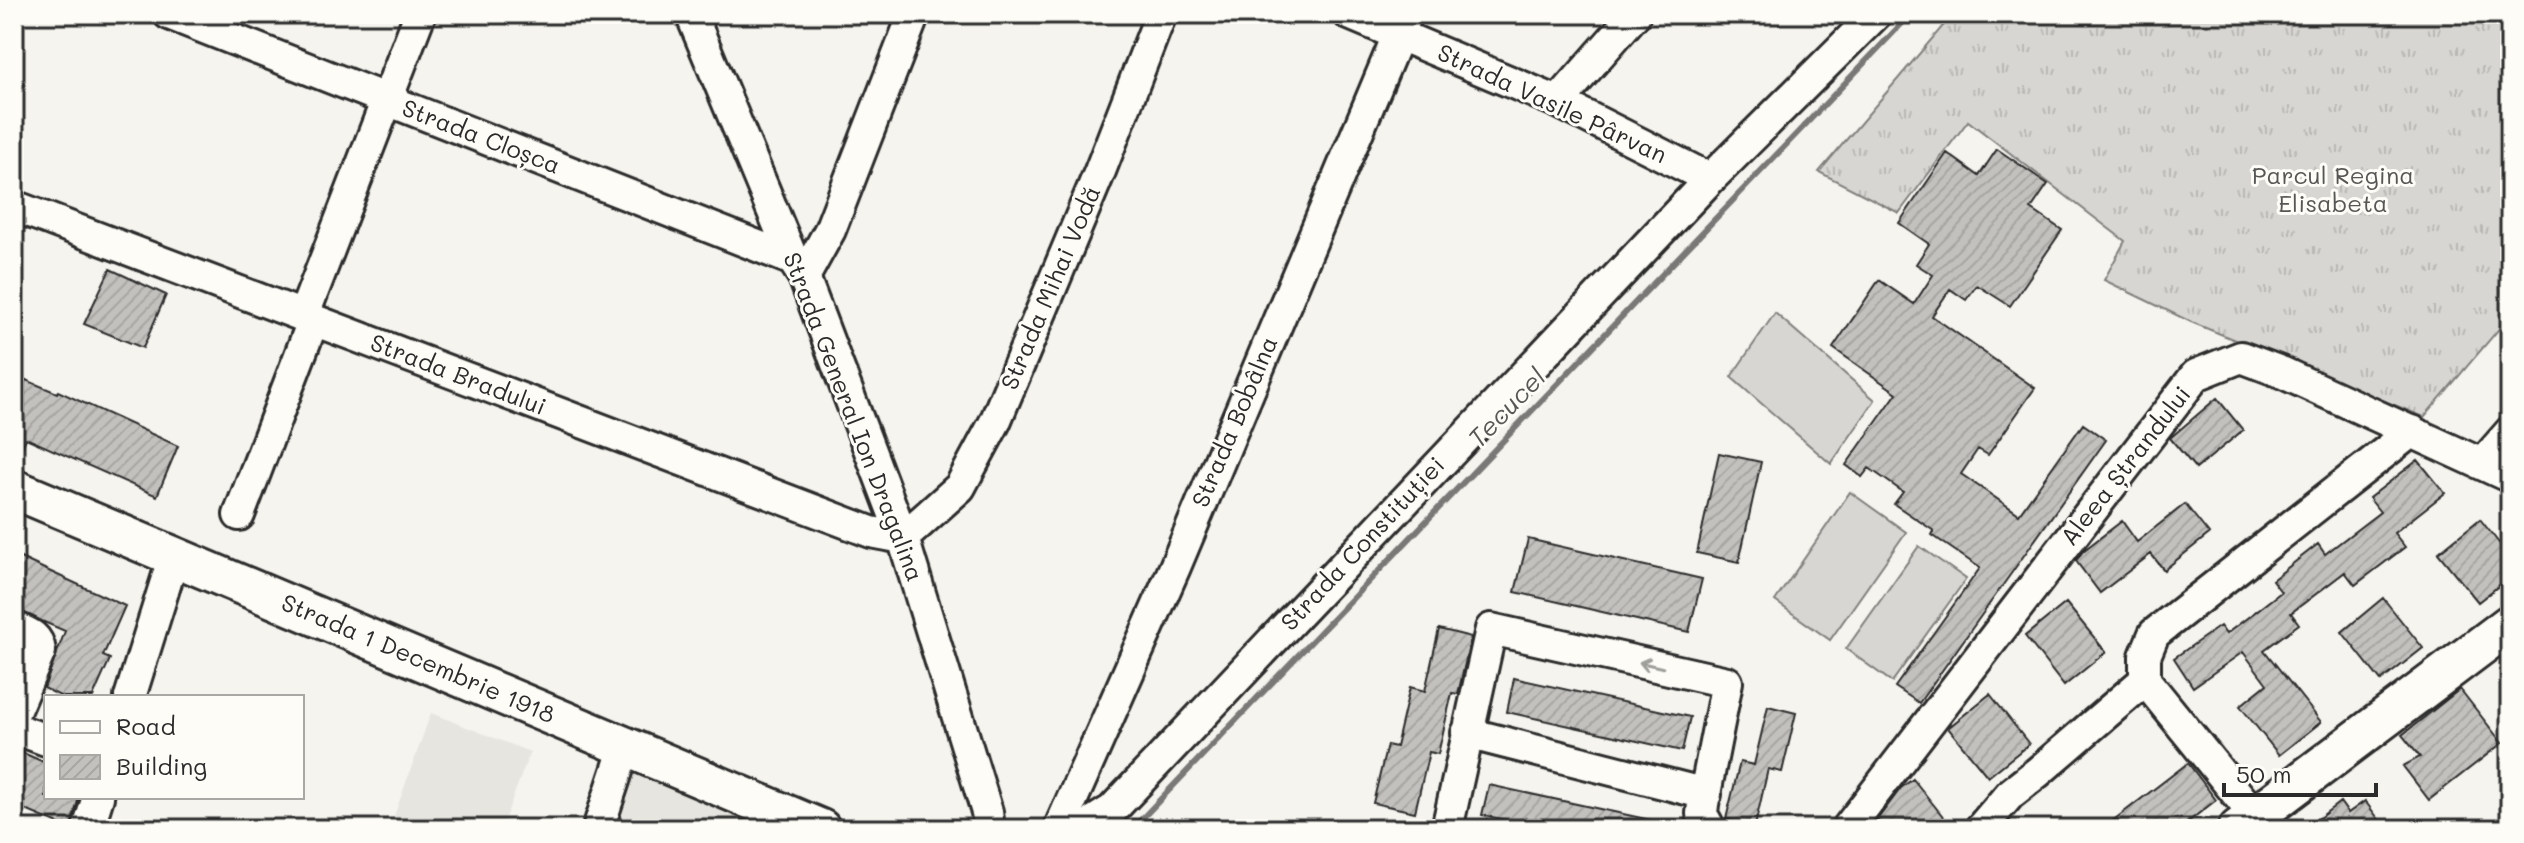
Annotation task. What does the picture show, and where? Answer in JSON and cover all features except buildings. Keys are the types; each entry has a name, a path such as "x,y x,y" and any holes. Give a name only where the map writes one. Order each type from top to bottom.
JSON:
{"main road":[{"name":"Strada 1 Decembrie 1918","path":"14,489 821,829"},
{"path":"2247,823 2510,624"}],"street":[{"name":"Strada Cloșca","path":"169,14 798,268"},
{"path":"239,515 420,14"},
{"name":"Strada General Ion Dragalina","path":"691,14 798,268 903,538 987,812 989,829"},
{"path":"798,268 830,230 914,14"},
{"name":"Strada Mihai Vodă","path":"903,538 960,487 978,458 1100,171 1161,14"},
{"name":"Strada Vasile Pârvan","path":"1349,14 1402,24 1710,179"},
{"path":"1558,102 1635,14"},
{"name":"Strada Constituției","path":"1082,829 1112,810 1710,179 1876,14"},
{"name":"Strada Bobâlna","path":"1059,829 1175,567 1402,24"},
{"name":"Strada Bradului","path":"14,206 871,532 903,538"},
{"name":"Aleea Ștrandului","path":"1847,829 2196,375 2241,357 2281,372 2510,477"},
{"path":"2247,823 2145,680 2145,656 2154,634 2412,431"},
{"path":"2482,464 2510,432"},
{"path":"131,695 174,556"},
{"path":"14,627 34,635 40,651 14,712"},
{"path":"1447,829 1491,629 1727,682 1702,814 1710,829"},
{"path":"1980,829 2010,794 2145,680"},
{"path":"14,728 44,739"},
{"path":"1467,733 1706,794"},
{"path":"598,829 625,747"},
{"path":"88,829 97,799"}],"shaded area":[{"path":"431,713 530,752 501,829 383,829 393,819"},
{"path":"636,758 777,829 612,829"}],"green space":[{"name":"Parcul Regina Elisabeta","path":"1953,14 2510,14 2510,316 2424,417 2191,322 2104,280 2125,241 1968,121 1899,213 1819,172"},
{"path":"1775,313 1875,400 1831,464 1731,377"},
{"path":"1850,492 1906,532 1830,640 1775,601"},
{"path":"1919,546 1966,579 1892,682 1846,649"}],"waterway":[{"name":"Tecucel","path":"1132,829 1911,14"}]}
